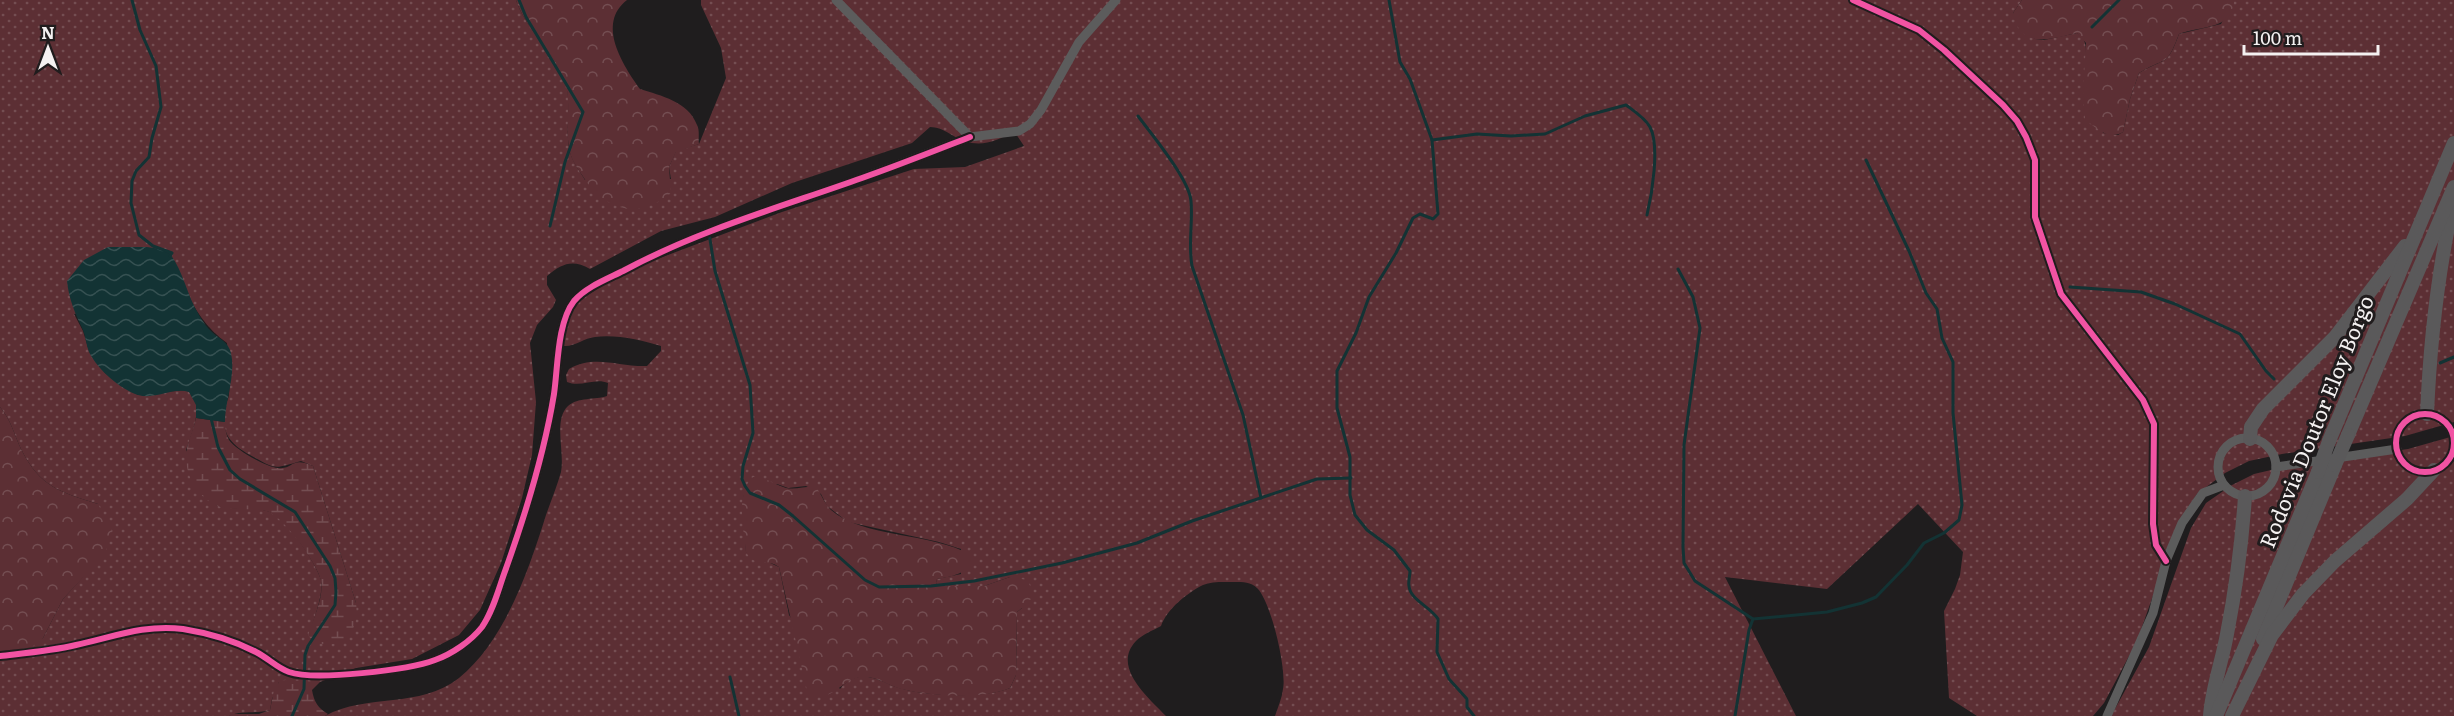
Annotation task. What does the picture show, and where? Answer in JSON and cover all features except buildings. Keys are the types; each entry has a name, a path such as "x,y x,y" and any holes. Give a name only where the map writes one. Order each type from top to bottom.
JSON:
{"highway":[{"name":"Rodovia Doutor Eloy Borgo","path":"2216,716 2454,143"},
{"name":"Rodovia Doutor Eloy Borgo","path":"2231,716 2454,187"},
{"path":"2427,414 2428,366 2436,297 2454,201"},
{"path":"2250,439 2251,427 2263,409 2335,337 2416,233"},
{"path":"2231,716 2272,635 2303,594 2335,561 2406,499 2434,470"},
{"path":"2210,716 2211,699 2232,605 2243,531 2245,496"}],"street":[{"path":"836,0 970,137"},
{"path":"0,656 49,651 132,630 158,628 192,631 234,643 257,652 284,670 310,676 412,666 435,660 456,650 480,629 489,615 513,550 550,418 562,330 567,313 576,300 591,288 643,260 714,228 864,178 970,137 1018,131 1030,124 1041,110 1079,42 1116,0"},
{"path":"1853,0 1919,30 2003,105 2017,121 2026,137 2035,160 2035,218 2061,294 2143,400 2154,424 2153,524 2156,545 2166,561"},
{"path":"2427,414 2444,421 2453,436 2451,454 2444,464 2434,470 2422,471 2411,468 2402,460 2397,449 2396,437 2401,426 2415,416 2427,414"},
{"path":"2250,439 2266,446 2274,455 2276,467 2274,478 2267,488 2257,494 2245,496 2233,492 2224,485 2219,474 2221,456 2232,443 2250,439"},
{"path":"2276,467 2397,449"},
{"path":"2107,716 2153,613 2166,561 2182,523 2203,493 2224,485"}],"green space":[{"path":"0,0 516,0 525,20 563,74 568,92 569,148 573,161 585,180 671,179 669,167 676,151 699,144 726,78 721,48 701,5 701,0 2022,0 2013,13 2035,39 2044,40 2077,33 2084,40 2103,133 2118,135 2123,132 2130,99 2139,73 2165,60 2179,34 2221,24 2233,0 2454,0 2454,422 2405,436 2249,461 2225,473 2197,494 2179,522 2137,641 2104,703 2093,716 1977,716 1949,698 1944,611 1960,575 1963,552 1918,504 1827,589 1725,577 1796,716 1275,716 1282,696 1284,680 1277,636 1268,607 1257,588 1252,585 1244,582 1223,582 1203,585 1184,597 1168,614 1161,626 1136,641 1129,651 1128,661 1135,682 1166,716 325,716 358,705 411,698 444,688 459,678 490,645 523,581 561,472 560,428 564,412 568,406 577,401 607,396 608,383 603,381 577,384 567,382 566,375 569,369 588,362 647,366 661,351 661,346 611,336 591,338 564,346 560,337 575,303 610,281 644,264 782,212 914,169 965,167 1024,146 1014,131 991,142 976,143 960,139 939,128 930,127 912,143 792,183 715,217 661,231 590,269 573,263 563,265 552,272 547,276 547,285 556,300 553,307 537,325 530,343 536,402 532,455 522,498 501,563 480,610 459,635 412,659 356,668 320,682 279,682 270,710 229,716 0,716 0,657 43,638 63,599 83,577 98,504 73,496 44,480 28,462 10,422 0,407","holes":["184,286 201,318 227,343 230,388 225,407 224,424 228,436 243,451 271,466 280,467 301,461 313,466 356,603 309,635 321,593 322,586 318,572 291,530 274,514 261,510 216,505 186,450 197,408 192,394 185,390 138,395 124,387 105,373 89,351 83,331 74,314","777,484 788,488 806,486 821,494 827,506 848,522 961,549 961,574 937,579 936,583 940,586 984,586 1010,577 1022,608 1017,612 1016,675 1010,688 985,694 939,694 910,691 876,679 860,677 845,683 840,689 789,615 779,567 746,552 743,496"]},
{"path":"516,0 627,0 618,10 613,32 620,57 626,68 640,89 665,97 687,110 698,129 699,144 676,152 669,167 671,193 666,197 654,204 626,209 598,195 590,186 570,151 568,100 562,74 525,20"},
{"path":"2022,0 2233,0 2234,2 2227,18 2214,26 2179,34 2165,60 2139,73 2130,99 2123,132 2112,135 2102,132 2085,119 2083,92 2086,43 2077,33 2057,38 2038,39 2022,33 2013,13"},
{"path":"0,407 10,422 28,462 36,472 52,486 98,504 112,531 105,554 63,599 43,638 22,655 0,657"},
{"path":"196,418 225,422 229,440 244,453 266,465 283,468 300,462 313,466 356,603 354,627 340,642 321,644 314,642 308,635 320,601 321,581 307,553 281,521 266,511 225,508 216,505 200,494 194,486 186,458"},
{"path":"2454,436 2454,716 2111,716 2149,647 2191,528 2206,503 2232,485 2254,474 2284,467 2408,449"},
{"path":"753,477 762,478 786,488 816,487 829,508 844,519 860,526 937,542 971,555 972,560 962,572 937,579 936,583 940,586 984,586 1010,577 1027,580 1032,595 1029,602 1017,612 1016,675 1010,688 985,694 941,695 901,689 875,678 866,677 850,681 832,693 818,696 808,695 779,567 775,564 753,560 746,552 742,502 747,484"},
{"path":"285,680 320,682 312,690 313,694 317,704 328,714 325,716 229,716 259,714 270,710 274,690 279,682"}],"water":[{"path":"108,247 147,247 167,250 172,257 201,318 230,349 232,370 225,422 196,418 196,405 189,392 176,391 145,396 131,392 110,378 93,359 69,294 67,281 84,260"}],"waterway":[{"path":"132,0 140,30 156,66 161,107 149,157 136,171 132,181 131,203 139,235 153,246 172,253 170,256"},
{"path":"519,0 526,17 583,112 565,162 550,226"},
{"path":"1389,0 1400,62 1410,79 1432,140 1438,214 1433,219 1420,214 1413,218 1396,253 1369,297 1356,333 1337,371 1337,408 1350,457 1350,495 1355,515 1367,530 1394,550 1410,571 1410,591 1438,619 1437,652 1449,679 1467,699 1467,707 1474,716"},
{"path":"2092,27 2119,0"},
{"path":"1432,140 1477,134 1511,136 1545,134 1585,116 1626,105 1645,121 1653,135 1655,158 1647,215"},
{"path":"1138,116 1169,157 1189,192 1192,266 1243,415 1261,498"},
{"path":"1678,269 1693,297 1700,328 1684,445 1684,563 1695,581 1753,619 1827,612 1876,597 1907,565 1924,543 1944,533 1959,520 1962,505 1953,413 1953,362 1942,338 1937,309 1926,293 1866,160"},
{"path":"709,233 715,271 750,385 753,433 743,466 742,479 745,486 750,493 779,505 865,580 879,587 931,586 974,581 1062,563 1137,543 1192,521 1317,479 1351,478"},
{"path":"2070,287 2141,292 2175,304 2240,334 2274,379"},
{"path":"2440,363 2454,357"},
{"path":"211,418 218,447 230,470 240,479 295,512 330,566 335,578 335,605 308,646 305,655 304,689 292,716"},
{"path":"1735,716 1749,630 1753,619"},
{"path":"730,677 739,716"}],"cycle path":[{"path":"1853,0 1919,30 2003,105 2017,121 2026,137 2035,160 2035,217 2061,294 2143,400 2154,424 2153,524 2156,545 2166,561"},
{"path":"0,656 57,649 155,628 183,629 212,635 256,652 289,672 302,674 340,675 384,671 422,664 448,654 478,632 495,601 539,462 550,417 564,321 568,310 579,296 604,280 681,243 970,137"},
{"path":"2425,414 2441,419 2449,427 2454,443 2449,459 2441,467 2425,472 2409,467 2401,459 2396,443 2401,427 2409,419 2425,414"}]}
